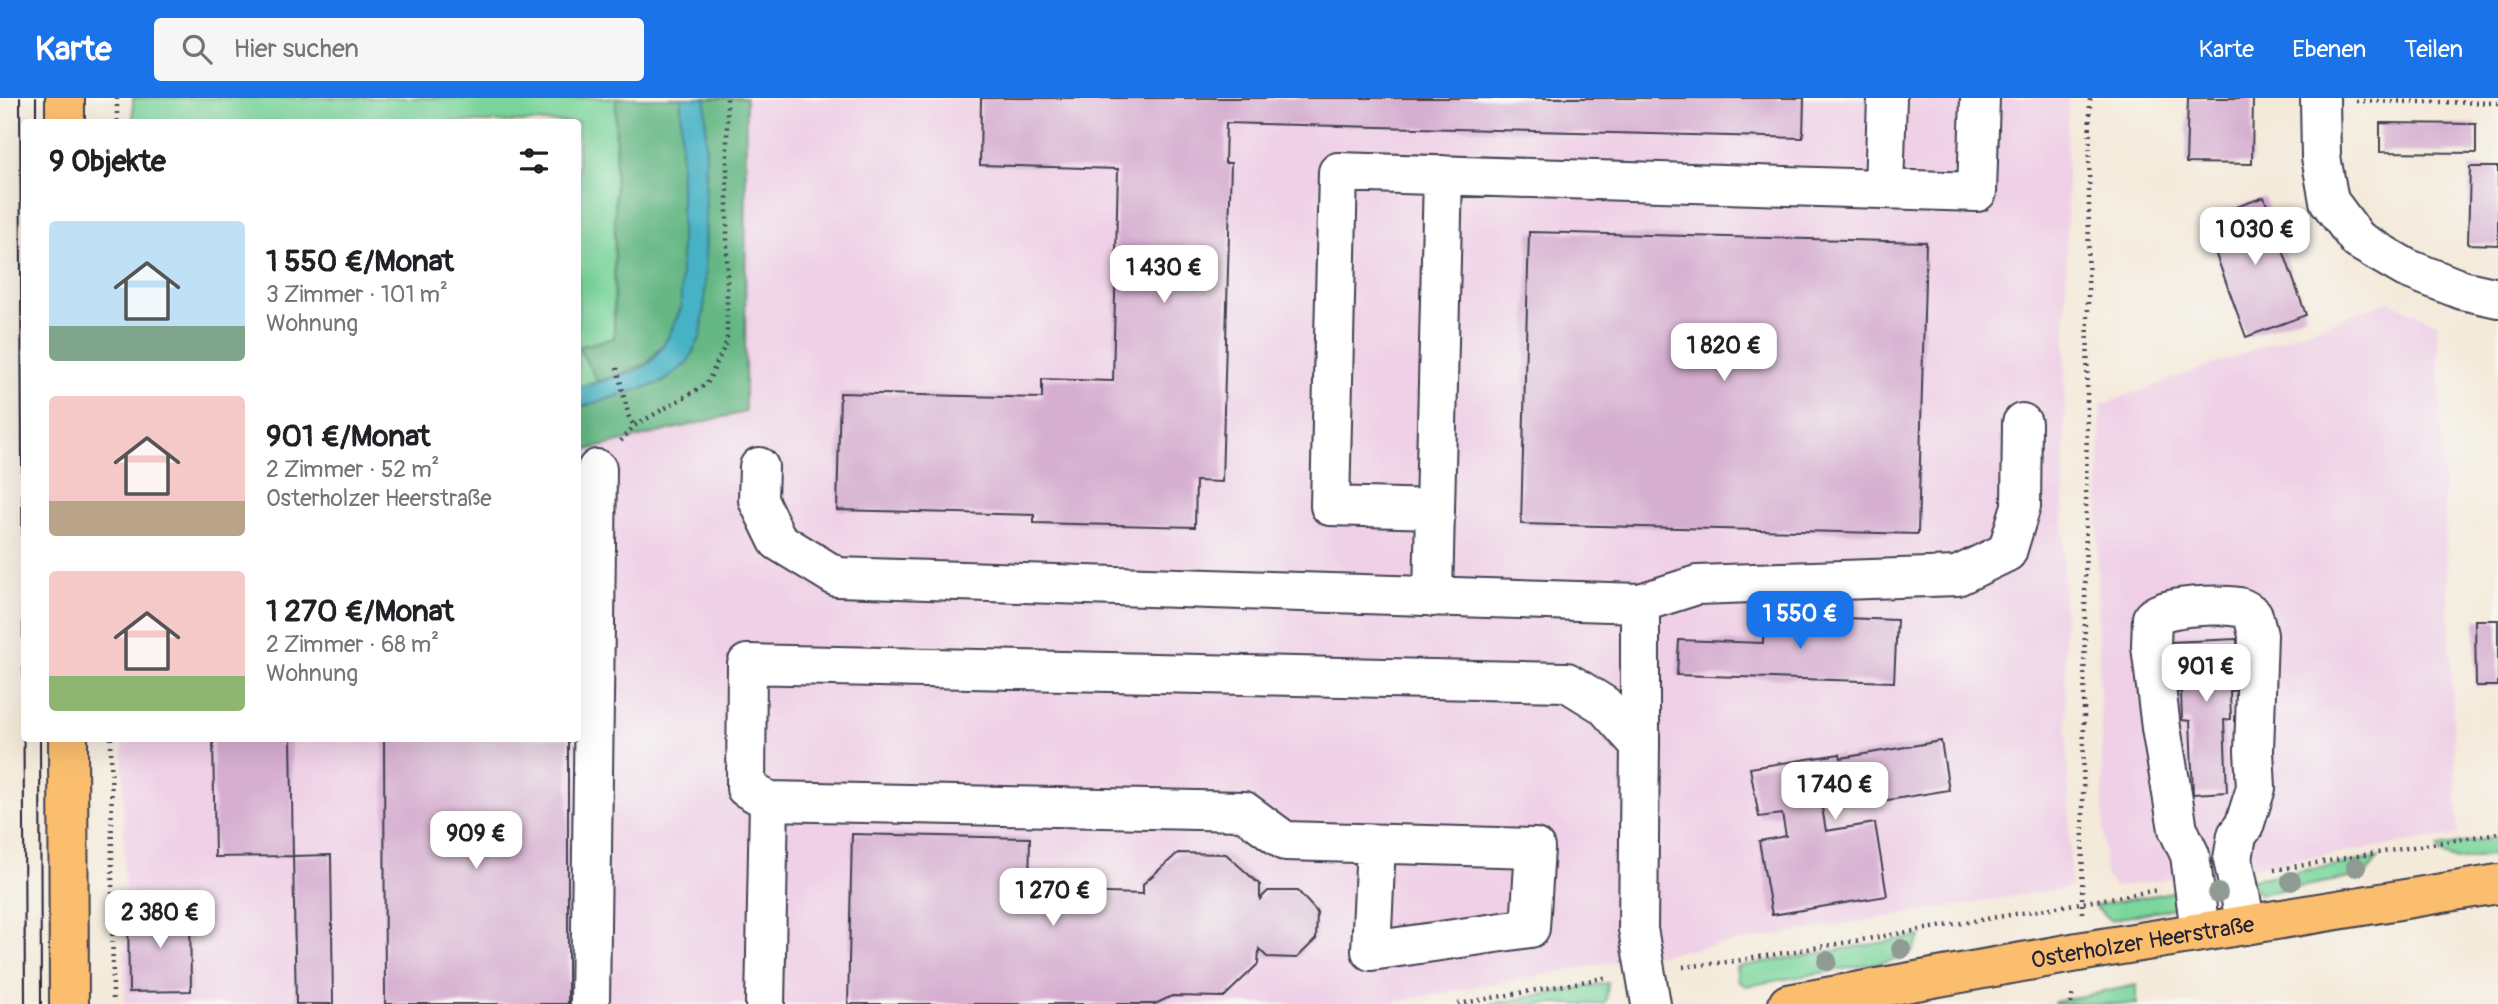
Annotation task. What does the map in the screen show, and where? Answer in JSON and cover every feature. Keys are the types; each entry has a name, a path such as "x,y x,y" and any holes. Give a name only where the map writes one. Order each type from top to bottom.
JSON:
{"main road":[{"path":"65,98 65,119"},
{"path":"68,742 69,1004"},
{"name":"Osterholzer Heerstraße","path":"1788,1004 2200,932 2498,884"}],"street":[{"path":"1884,188 1887,98"},
{"path":"1435,509 1330,506 1339,172 1977,191 1980,98"},
{"path":"2320,99 2321,157 2329,201 2358,240 2406,268 2462,290 2498,298"},
{"path":"1433,597 1443,175"},
{"path":"759,467 758,500 778,541 837,577 1640,603 1697,586 1957,576 2007,552 2021,506 2022,423"},
{"path":"590,1004 597,469"},
{"path":"1640,603 1638,929 1648,988"},
{"path":"2200,932 2190,855 2176,818 2151,646 2152,618 2158,612 2172,608 2241,607 2253,615 2258,635 2254,751 2256,788 2244,826 2237,835 2232,859 2246,925"},
{"path":"1377,844 1371,951 1530,928 1535,848 1285,841 1244,811 769,801 746,788 747,664 1567,682 1604,705 1640,745"},
{"path":"765,1004 769,801"}],"path":[{"path":"117,98 117,119"},
{"path":"597,469 634,426 707,384 727,341 727,98"},
{"path":"2083,902 2091,98"},
{"path":"2320,99 2498,103"},
{"path":"617,368 629,417 634,426"},
{"path":"111,742 113,1004"},
{"path":"2237,877 2498,833"},
{"path":"1458,1004 1648,988 1737,961 2194,884"}],"shaded area":[{"path":"746,98 2068,98 2063,577 2071,887 1603,964 1381,1004 125,1004 123,742 581,742 581,451 745,411"},
{"path":"2389,301 2437,323 2458,835 2115,887 2105,876 2097,595 2101,405"}],"green space":[{"path":"133,98 616,98 614,338 581,346 581,119 133,119"},
{"path":"616,98 681,98 681,308 668,338 647,364 598,382 581,352 581,346 614,338"},
{"path":"706,98 746,98 745,412 581,451 581,407 663,382 701,336 705,298"},
{"path":"581,351 598,382 581,386"},
{"path":"2498,837 2498,854 2457,860 2440,854 2438,847"},
{"path":"2378,858 2366,875 2260,894 2247,880"},
{"path":"2184,890 2172,908 2110,920 2094,906"},
{"path":"1921,936 1913,951 1900,959 1746,986 1738,981 1736,967"},
{"path":"1608,983 1606,1001 1603,1004 1490,1004"},
{"path":"2137,985 2137,1004 2054,1004 2054,1002"}],"water":[{"path":"681,98 706,98 705,298 701,336 687,363 663,382 581,407 581,386 647,365 667,339 681,308"}],"building":[{"path":"981,98 1804,98 1803,138 1226,123 1225,163 1231,163 1222,482 1196,481 1195,527 1034,523 1034,515 837,510 840,393 1042,398 1042,379 1113,381 1118,169 980,165"},
{"path":"2188,98 2253,98 2252,164 2186,163"},
{"path":"2380,123 2476,124 2476,153 2380,152"},
{"path":"2470,167 2498,167 2498,245 2468,244"},
{"path":"2264,197 2306,315 2246,337 2203,219"},
{"path":"1529,232 1926,242 1918,534 1521,524"},
{"path":"1764,615 1897,620 1894,682 1677,675 1679,640 1763,643"},
{"path":"2475,620 2498,620 2498,686 2476,686"},
{"path":"2237,639 2239,690 2230,691 2231,719 2224,720 2227,792 2193,794 2190,721 2182,720 2181,692 2171,693 2170,642"},
{"path":"1941,741 1949,790 1846,807 1846,803 1822,807 1826,831 1875,823 1887,896 1772,915 1759,841 1786,836 1782,814 1759,817 1750,768 1840,754 1841,758"},
{"path":"213,742 291,742 293,856 215,857"},
{"path":"384,742 568,742 568,1004 385,1004"},
{"path":"852,834 1030,838 1029,891 1143,894 1143,884 1178,853 1226,854 1260,885 1260,899 1268,891 1298,891 1317,912 1316,939 1297,958 1267,957 1259,949 1258,964 1224,997 1172,996 1155,1004 848,1004"},
{"path":"331,855 333,1004 296,1004 293,856"},
{"path":"190,907 191,991 129,992 128,909"}],"tram line":[{"path":"20,98 21,279"},
{"path":"36,98 36,119"},
{"path":"24,742 25,1004"},
{"path":"40,742 41,1004"}]}
